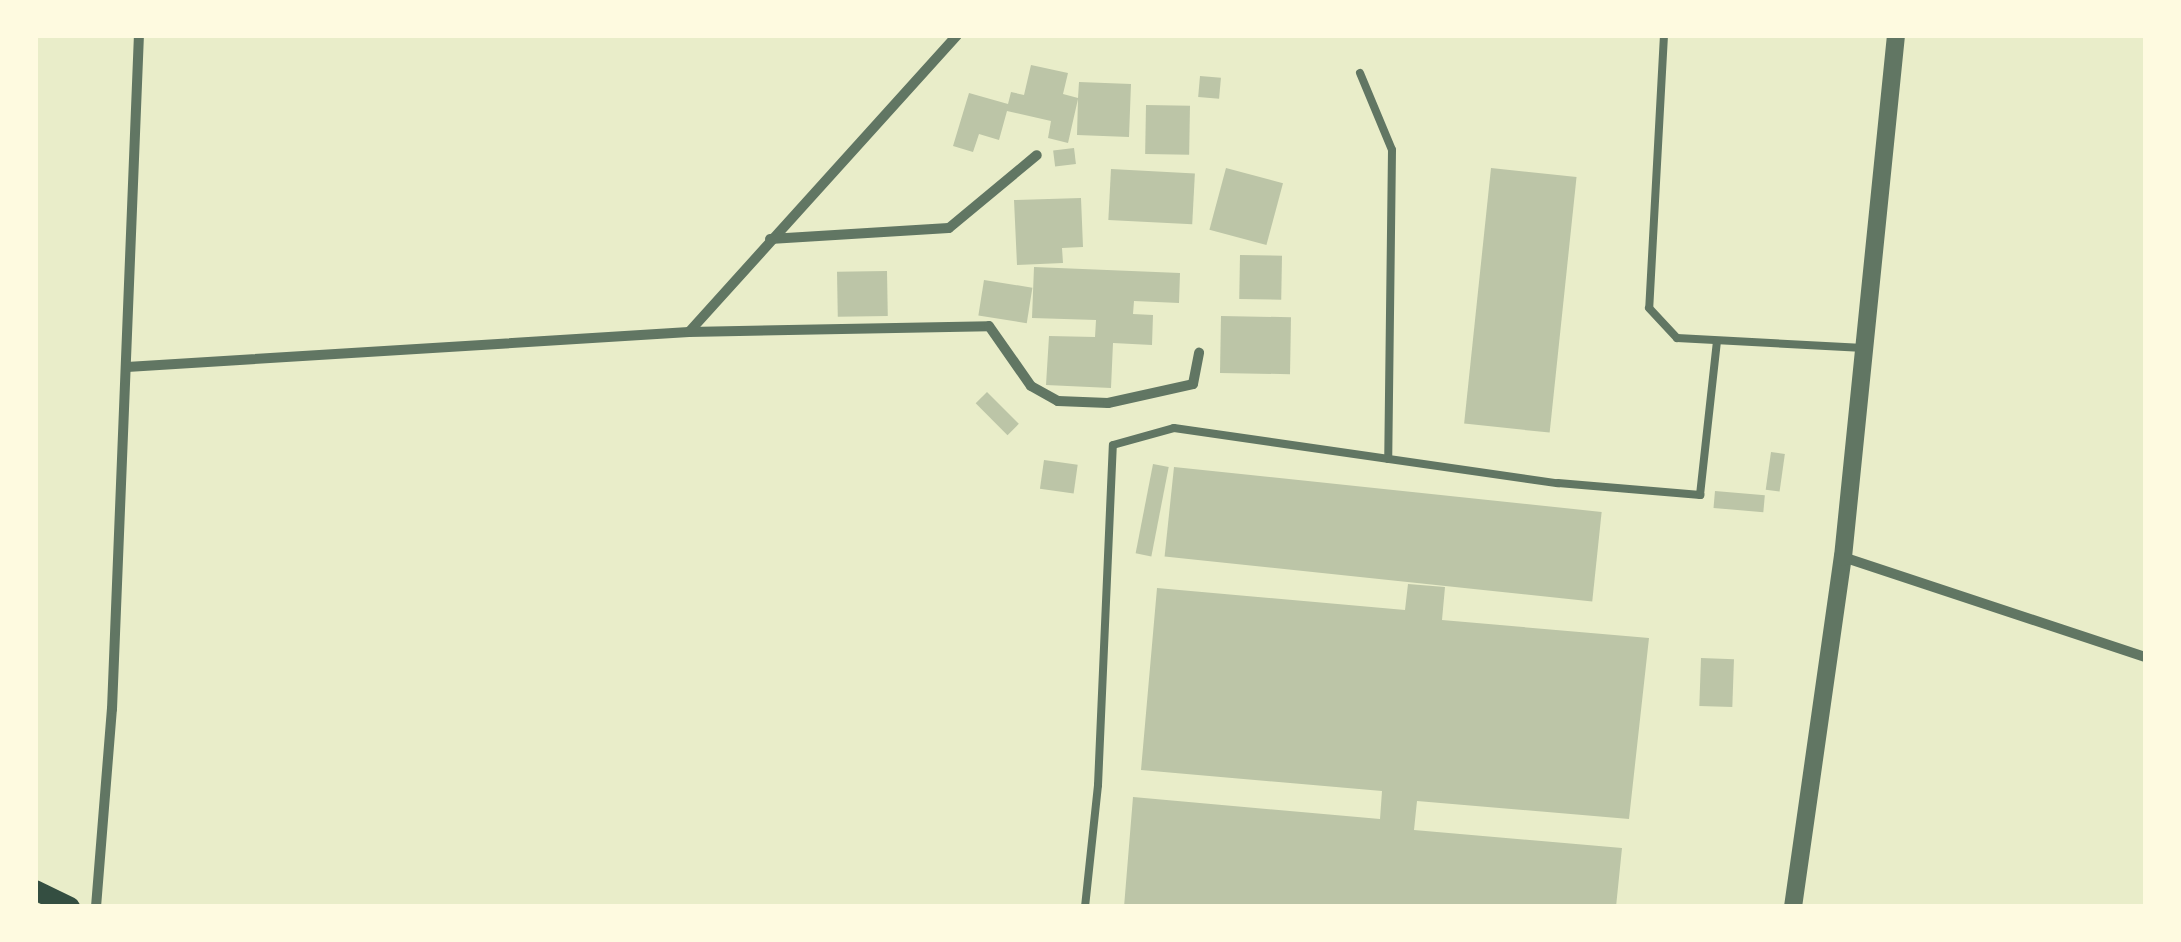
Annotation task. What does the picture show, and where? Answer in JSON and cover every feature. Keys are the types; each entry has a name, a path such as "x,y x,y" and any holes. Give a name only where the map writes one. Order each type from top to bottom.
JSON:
{"main road":[{"path":"35,890 70,907"}],"street":[{"path":"96,907 127,367 139,35"},
{"path":"689,332 957,35"},
{"path":"1793,907 1843,557 1896,35"},
{"path":"770,239 949,228 1036,156"},
{"path":"127,367 689,332 989,326 1032,386 1058,401 1108,402 1193,384 1199,353"},
{"path":"1843,557 2146,656"}],"lane":[{"path":"1664,35 1650,308 1677,338 1864,348"},
{"path":"1360,74 1392,150 1388,458"},
{"path":"1085,907 1098,785 1113,445 1174,428 1700,496 1717,341"}],"building":[{"path":"1031,65 1068,73 1063,94 1078,98 1079,82 1131,84 1129,137 1077,135 1078,99 1068,143 1048,138 1051,121 1007,111 999,140 979,134 973,152 953,146 969,93 1008,104 1011,92 1024,95"},
{"path":"1200,76 1221,78 1219,99 1198,97"},
{"path":"1146,105 1190,106 1189,155 1145,154"},
{"path":"1074,148 1076,164 1055,166 1053,151"},
{"path":"1226,168 1283,183 1266,245 1209,230"},
{"path":"1491,168 1577,177 1550,433 1464,424"},
{"path":"1111,169 1195,173 1192,224 1108,220"},
{"path":"1081,198 1083,247 1062,248 1063,263 1017,265 1014,200"},
{"path":"1240,255 1282,256 1281,300 1239,299"},
{"path":"1034,267 1180,273 1179,303 1134,301 1133,314 1153,315 1152,345 1113,343 1111,388 1046,385 1049,336 1095,337 1096,320 1032,318"},
{"path":"887,271 888,316 838,317 837,272"},
{"path":"984,280 1032,288 1027,323 978,316"},
{"path":"1221,316 1291,317 1290,374 1220,373"},
{"path":"987,392 1019,424 1008,435 976,403"},
{"path":"1771,452 1785,454 1780,492 1766,490"},
{"path":"1044,460 1078,465 1074,493 1040,489"},
{"path":"1153,464 1169,467 1151,556 1136,553"},
{"path":"1174,467 1602,512 1592,601 1165,557"},
{"path":"1715,491 1765,495 1763,512 1714,508"},
{"path":"1408,584 1445,587 1442,620 1649,638 1629,819 1417,801 1414,830 1622,848 1616,907 1124,907 1133,797 1380,819 1382,791 1141,770 1157,588 1405,610"},
{"path":"1701,658 1734,659 1732,707 1699,706"}]}
